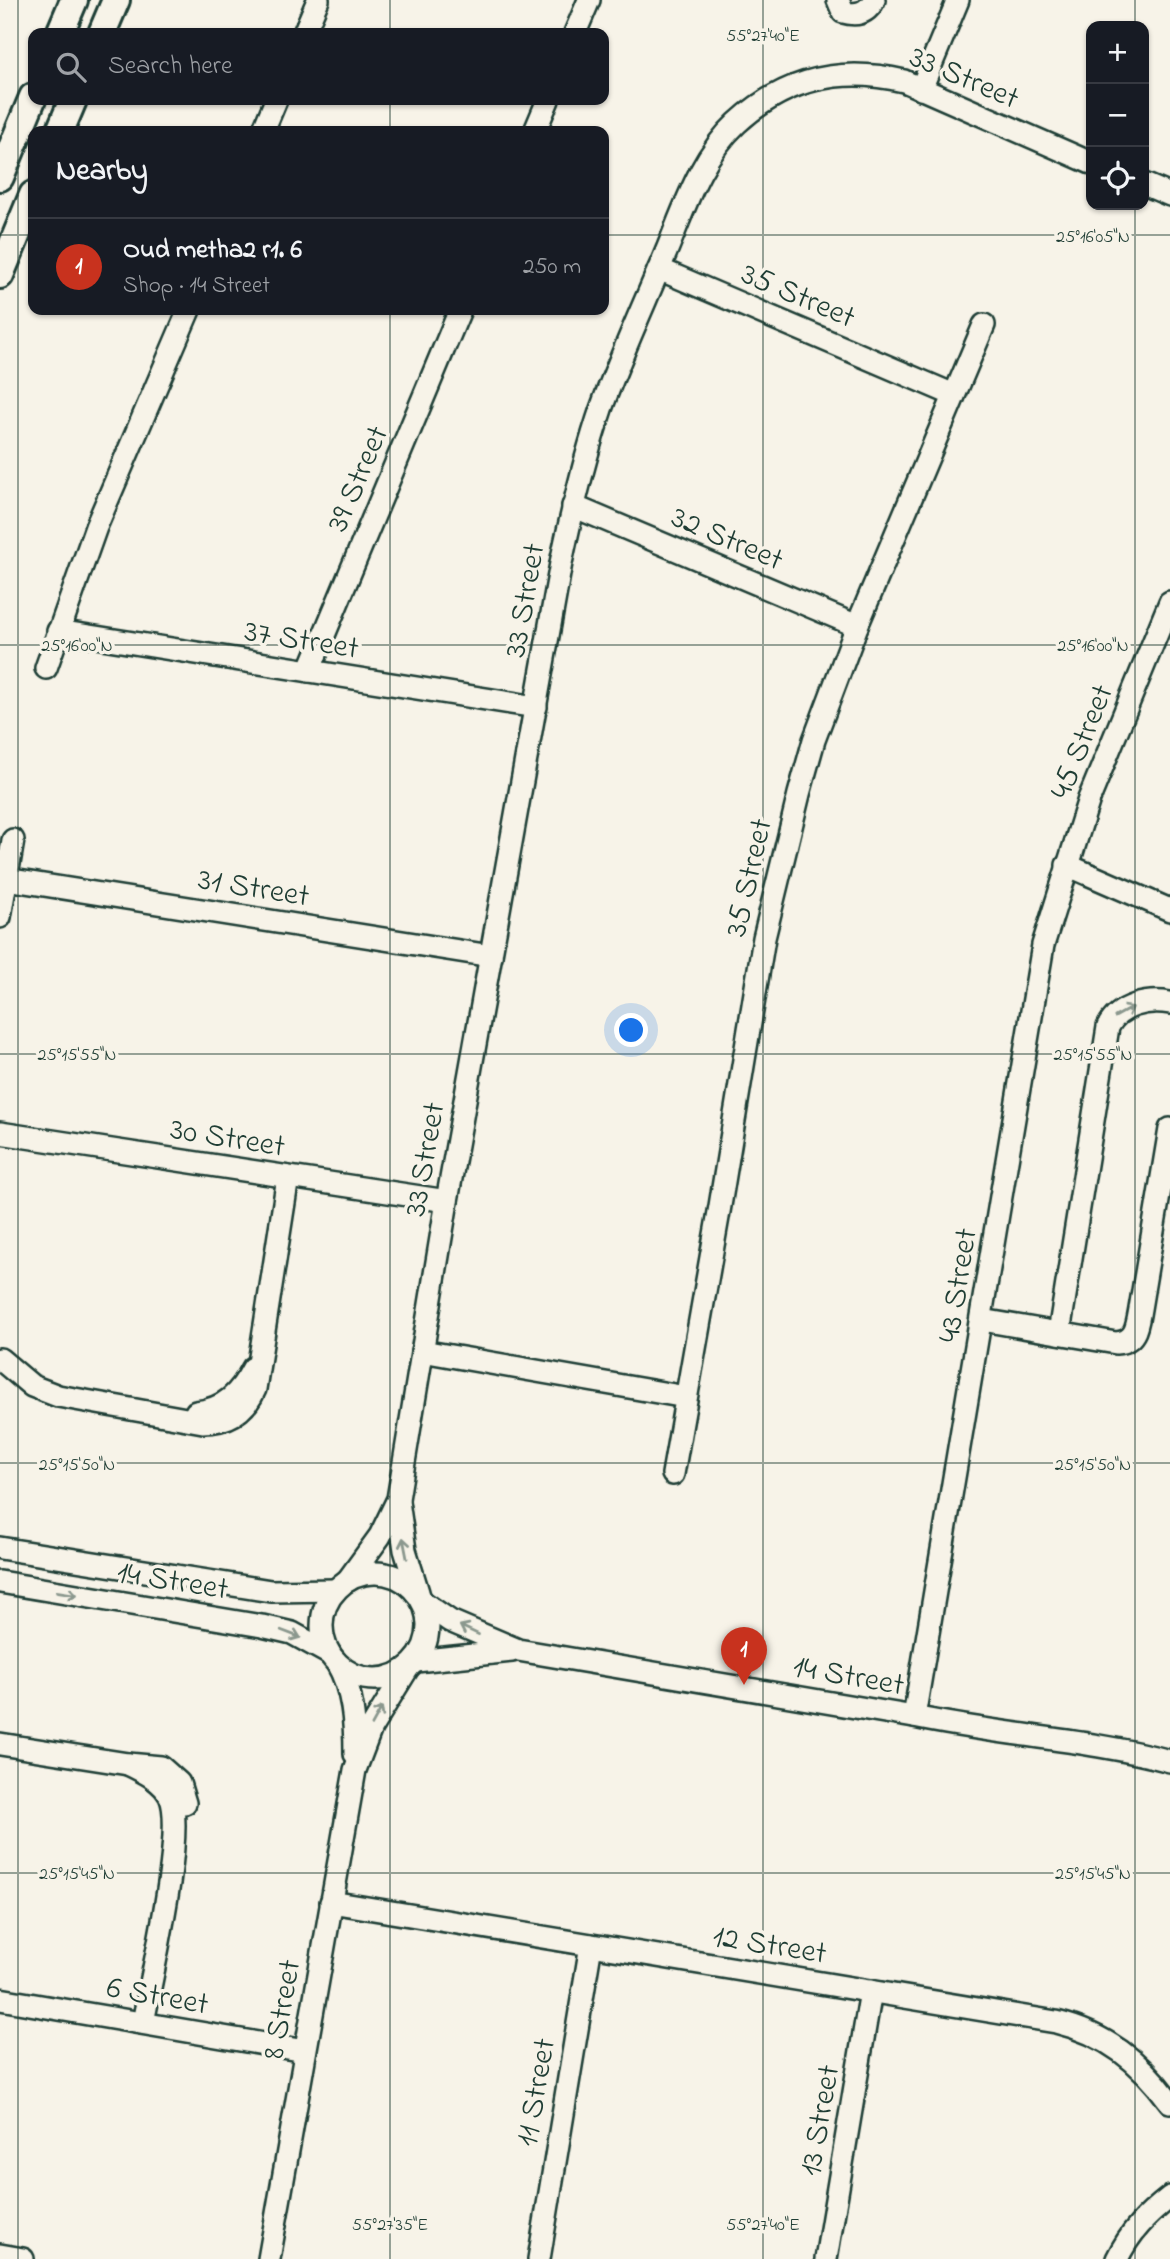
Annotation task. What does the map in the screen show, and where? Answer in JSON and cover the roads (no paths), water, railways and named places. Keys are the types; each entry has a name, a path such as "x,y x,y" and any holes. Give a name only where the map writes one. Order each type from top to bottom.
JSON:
{"main road":[{"path":"62,28 74,0"},
{"path":"104,28 116,0"},
{"path":"0,177 30,105"},
{"path":"62,126 71,105"},
{"path":"0,275 28,207"}],"street":[{"path":"306,28 318,0"},
{"path":"577,28 589,0"},
{"path":"838,0 843,12 855,14 866,11 874,0"},
{"path":"921,89 958,0"},
{"name":"33 Street","path":"342,1585 380,1536 398,1499 447,1201 573,506 601,409 699,173 735,124 767,100 803,82 841,75 879,76 904,81 1086,161"},
{"path":"265,126 274,105"},
{"path":"536,126 546,105"},
{"path":"1149,186 1170,195"},
{"name":"35 Street","path":"659,269 954,395"},
{"path":"46,668 114,483 187,315"},
{"name":"39 Street","path":"310,671 458,315"},
{"name":"35 Street","path":"673,1474 764,938 814,740 857,626 984,325"},
{"name":"32 Street","path":"573,506 857,626"},
{"name":"45 Street","path":"1067,865 1089,799 1170,602"},
{"name":"37 Street","path":"58,631 536,708"},
{"path":"0,916 13,839"},
{"path":"1067,865 1170,910"},
{"name":"43 Street","path":"914,1717 1037,977 1053,908 1067,865"},
{"name":"31 Street","path":"6,879 491,956"},
{"path":"1059,1333 1106,1036 1111,1020 1118,1014 1162,1001"},
{"path":"982,1320 1120,1343 1129,1339 1136,1330 1170,1129"},
{"name":"30 Street","path":"0,1133 447,1201"},
{"path":"0,1359 32,1386 58,1396 162,1414 210,1410 234,1397 248,1376 260,1348 288,1177"},
{"path":"422,1351 685,1397"},
{"name":"33 Street","path":"398,1499 405,1550 422,1599"},
{"name":"14 Street","path":"0,1548 271,1591 342,1585"},
{"path":"379,1573 408,1583 422,1599 429,1618 429,1633 424,1648 412,1665 394,1676 371,1678 348,1672 333,1658 322,1628 328,1601 342,1585 363,1574 379,1573"},
{"name":"14 Street","path":"0,1582 262,1626 292,1633 333,1658"},
{"name":"14 Street","path":"422,1599 458,1625 518,1650 964,1727 1124,1751 1170,1761"},
{"name":"14 Street","path":"412,1665 518,1650"},
{"name":"8 Street","path":"333,1658 348,1687 354,1716 355,1770"},
{"name":"8 Street","path":"269,2259 355,1770 371,1728 412,1665"},
{"path":"0,1744 128,1764 152,1777 166,1789 173,1806 174,1849 143,2024"},
{"name":"12 Street","path":"331,1902 1077,2027 1128,2055 1170,2102"},
{"name":"11 Street","path":"538,2256 591,1945"},
{"name":"13 Street","path":"826,2259 871,1991"},
{"name":"6 Street","path":"0,2000 305,2051"},
{"path":"1117,2259 1141,2221 1170,2197"},
{"path":"0,2255 23,2259"}],"place":[{"name":"Oud metha2 r1. 6","path":"744,1685"}]}
